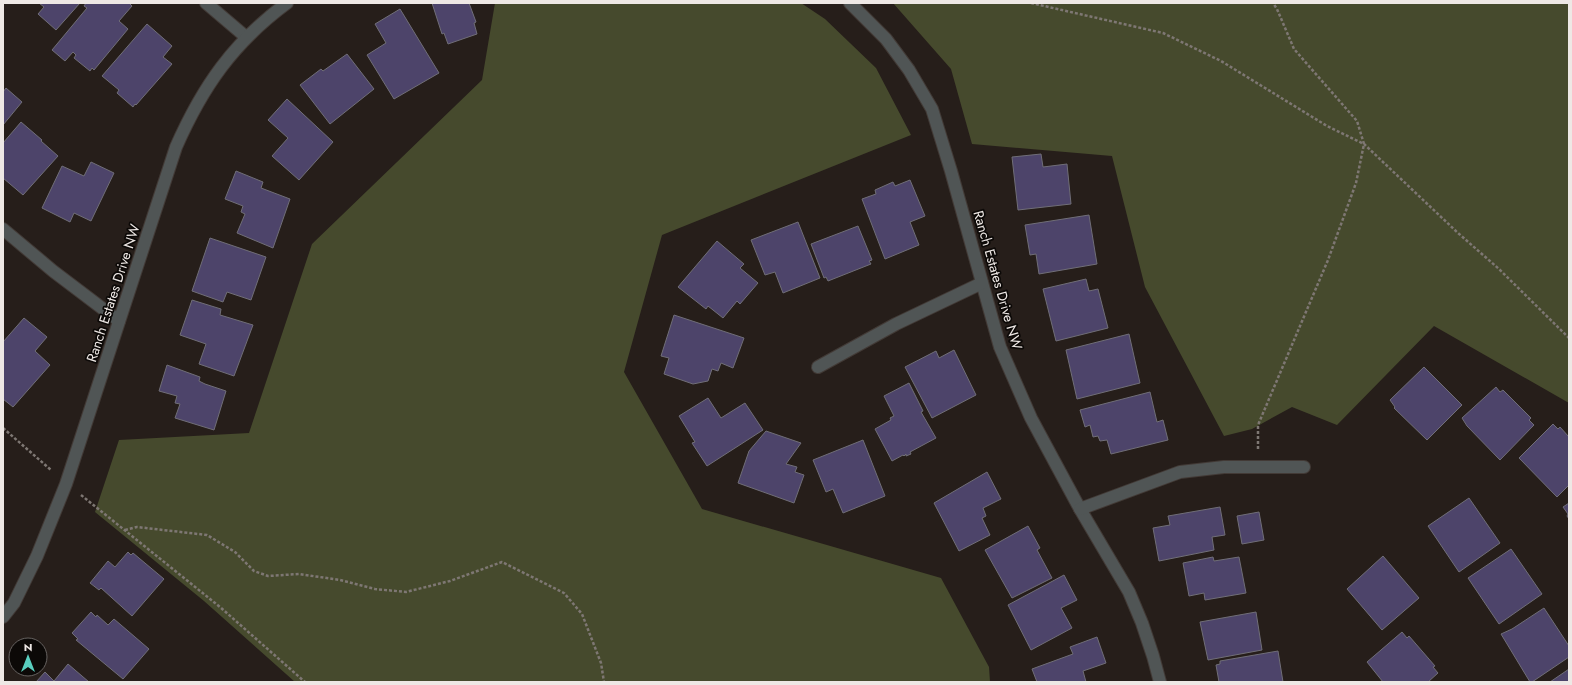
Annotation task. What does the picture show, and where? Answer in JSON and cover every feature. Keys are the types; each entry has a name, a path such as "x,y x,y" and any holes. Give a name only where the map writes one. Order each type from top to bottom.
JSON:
{"street":[{"path":"206,3 246,37"},
{"name":"Ranch Estates Drive NW","path":"3,617 14,603 37,556 66,484 176,147 189,117 205,88 246,37 287,3"},
{"name":"Ranch Estates Drive NW","path":"850,3 886,39 909,70 932,109 951,170 1000,347 1031,418 1080,509 1128,592 1154,656 1160,682"},
{"path":"3,229 53,271 120,321"},
{"path":"818,367 896,324 982,283"},
{"path":"1080,509 1180,472 1224,467 1304,467"}],"path":[{"path":"1031,3 1163,32 1221,62 1327,126 1364,144 1458,233 1505,274 1569,338"},
{"path":"1259,468 1258,425 1328,260 1356,183 1364,144 1357,121 1294,49 1273,3"},
{"path":"3,428 66,484 220,607 305,682"},
{"path":"125,530 137,527 207,535 235,552 254,571 268,576 299,574 340,580 383,590 406,592 450,581 502,562 564,593 582,614 601,663 604,682"}],"green space":[{"path":"495,3 801,3 825,19 876,68 911,135 662,235 624,372 702,509 941,578 989,667 990,682 295,682 204,601 95,512 119,440 249,433 312,244 482,80"},
{"path":"893,3 1569,3 1569,403 1434,326 1337,425 1292,407 1252,429 1224,436 1145,287 1112,156 972,144 951,69"}],"building":[{"path":"39,3 80,3 56,30 38,14 44,7"},
{"path":"86,3 129,3 132,6 119,21 128,29 94,70 92,68 90,71 74,58 76,55 73,52 65,61 52,50 87,8 84,6"},
{"path":"432,3 469,3 476,22 474,23 477,34 448,44 444,33 442,34"},
{"path":"400,9 439,73 394,99 367,55 386,43 375,24"},
{"path":"147,24 172,46 163,57 172,64 133,107 117,93 119,90 102,76"},
{"path":"347,54 374,89 330,124 300,85 321,69 323,71"},
{"path":"6,88 22,102 3,125 3,92"},
{"path":"287,99 333,142 299,180 272,156 288,138 268,120"},
{"path":"21,122 58,156 23,195 3,178 3,143"},
{"path":"1041,154 1043,167 1067,164 1071,204 1018,210 1012,157"},
{"path":"91,162 114,173 91,221 74,213 70,222 42,208 62,166 84,176"},
{"path":"236,171 263,182 261,188 290,199 273,248 237,233 245,214 241,212 243,206 225,199"},
{"path":"910,180 925,216 910,222 919,245 885,259 862,199 876,194 875,190 893,182 895,186"},
{"path":"1089,215 1097,264 1039,274 1036,254 1030,255 1025,225"},
{"path":"798,222 820,278 783,293 775,272 765,275 751,240"},
{"path":"858,226 872,260 869,261 871,264 828,281 826,277 824,278 811,244"},
{"path":"210,238 266,257 251,300 227,292 223,302 192,291"},
{"path":"717,241 744,264 740,268 758,283 740,304 737,301 723,318 708,306 706,309 678,287"},
{"path":"1086,279 1089,291 1098,289 1108,328 1056,341 1043,289"},
{"path":"192,300 221,309 220,315 253,325 234,376 199,364 206,344 180,335"},
{"path":"674,315 744,338 733,368 721,363 718,371 712,369 708,381 693,384 664,374 669,358 661,356"},
{"path":"24,318 47,337 35,351 50,365 13,407 3,399 3,342"},
{"path":"1129,334 1140,383 1077,399 1066,350"},
{"path":"954,350 976,395 932,418 905,367 936,351 939,358"},
{"path":"167,365 200,377 199,381 226,391 214,430 175,418 180,404 175,403 177,396 159,391"},
{"path":"1424,367 1462,405 1427,440 1394,408 1395,407 1390,400"},
{"path":"909,383 923,411 921,412 936,438 910,452 911,454 906,456 906,454 904,456 903,455 892,461 875,429 891,420 890,418 894,416 884,396"},
{"path":"1496,387 1500,392 1503,390 1531,418 1529,420 1534,425 1500,460 1467,426 1462,418"},
{"path":"1150,392 1157,422 1163,420 1168,440 1111,454 1107,440 1100,441 1098,436 1093,437 1090,425 1085,427 1080,410"},
{"path":"708,398 721,418 745,403 763,430 707,466 692,443 695,442 679,416"},
{"path":"1553,424 1558,429 1560,427 1569,437 1569,485 1557,497 1519,458"},
{"path":"766,431 801,443 786,464 797,467 795,472 804,475 794,503 738,483 749,451"},
{"path":"863,440 885,496 843,513 833,489 826,492 813,460"},
{"path":"987,472 1001,499 983,508 986,516 982,518 990,535 959,551 934,503"},
{"path":"1469,498 1500,543 1459,572 1428,526"},
{"path":"1569,503 1569,519 1567,516 1568,514 1563,507"},
{"path":"1220,507 1225,535 1212,537 1214,550 1159,561 1153,528 1170,525 1168,516"},
{"path":"1259,512 1264,540 1242,544 1237,516"},
{"path":"1028,526 1040,548 1037,550 1052,578 1012,598 985,550"},
{"path":"1511,549 1542,594 1499,624 1468,578"},
{"path":"128,552 131,555 133,553 164,579 132,616 101,588 99,590 90,583 108,561 115,567"},
{"path":"1383,556 1419,598 1382,630 1347,589"},
{"path":"1213,557 1214,561 1239,557 1246,593 1205,600 1204,593 1189,596 1183,563"},
{"path":"1064,575 1077,600 1061,608 1072,628 1031,650 1008,605"},
{"path":"1544,608 1569,646 1569,657 1530,682 1501,634 1512,629"},
{"path":"91,612 96,617 97,615 108,625 114,619 149,649 123,679 76,640 78,639 72,633"},
{"path":"1256,612 1262,650 1208,660 1200,622"},
{"path":"1402,632 1407,638 1409,636 1435,666 1433,667 1438,673 1428,682 1383,682 1367,662"},
{"path":"1097,637 1106,663 1083,671 1086,682 1037,682 1032,669 1073,654 1070,647"},
{"path":"1278,651 1283,682 1219,682 1216,665 1220,664 1220,661"},
{"path":"68,664 89,682 36,682 40,677 48,677 48,675 54,681"},
{"path":"1569,669 1569,682 1550,682"}]}
